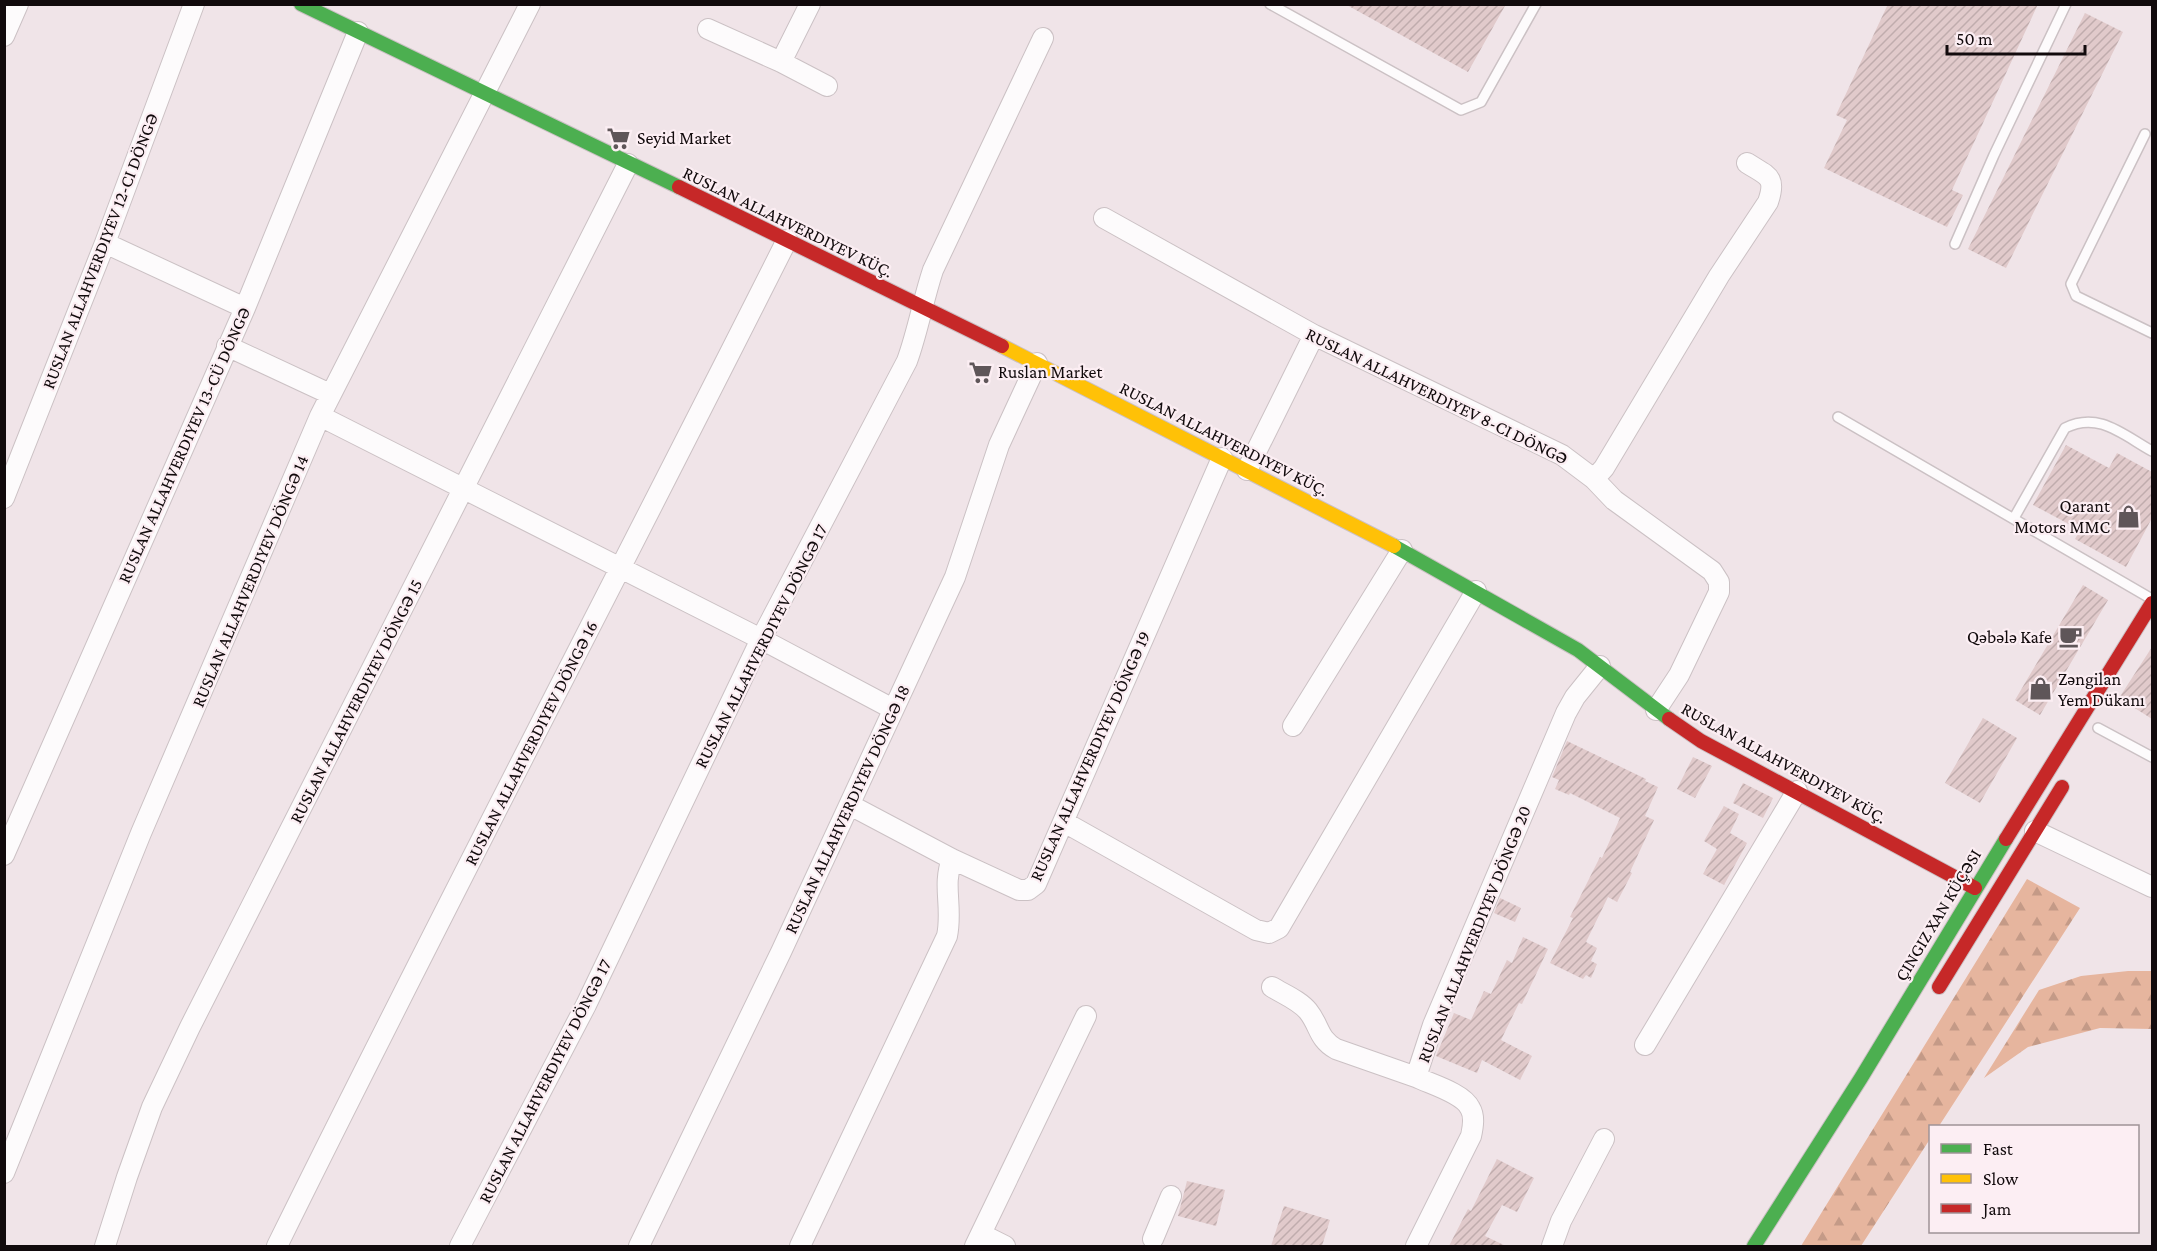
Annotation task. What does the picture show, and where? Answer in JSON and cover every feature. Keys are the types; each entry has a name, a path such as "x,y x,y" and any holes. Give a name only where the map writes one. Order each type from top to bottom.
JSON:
{"street":[{"path":"4,36 18,4"},
{"name":"RUSLAN ALLAHVERDIYEV 12-CI DÖNGƏ","path":"4,498 105,243 194,4"},
{"name":"RUSLAN ALLAHVERDIYEV KÜÇ.","path":"301,4 1037,363 1402,550 1578,650 1656,710 1701,741 1974,888"},
{"name":"RUSLAN ALLAHVERDIYEV DÖNGƏ 14","path":"4,1173 136,844 320,416 530,4"},
{"path":"781,62 810,4"},
{"path":"708,29 827,86"},
{"name":"RUSLAN ALLAHVERDIYEV 13-CÜ DÖNGƏ","path":"4,855 245,308 358,33"},
{"name":"RUSLAN ALLAHVERDIYEV DÖNGƏ 17","path":"460,1246 586,1005 761,639 907,361 916,338 933,270 1044,38"},
{"path":"1594,479 1604,468 1719,276 1768,202 1773,188 1770,178 1747,163"},
{"name":"RUSLAN ALLAHVERDIYEV DÖNGƏ 15","path":"105,1246 127,1177 157,1097 190,1027 628,164"},
{"name":"RUSLAN ALLAHVERDIYEV 8-CI DÖNGƏ","path":"1104,218 1314,335 1562,455 1594,479 1614,500 1712,571 1719,582 1719,592 1679,675 1656,710"},
{"name":"RUSLAN ALLAHVERDIYEV DÖNGƏ 16","path":"277,1246 394,1008 621,570 787,240"},
{"path":"105,243 245,308"},
{"path":"1247,470 1314,335"},
{"path":"227,346 330,394"},
{"name":"RUSLAN ALLAHVERDIYEV DÖNGƏ 18","path":"639,1246 781,952 955,577 999,445 1037,363"},
{"path":"320,416 761,639 893,709"},
{"name":"RUSLAN ALLAHVERDIYEV DÖNGƏ 19","path":"952,860 1019,890 1028,890 1036,884 1222,458"},
{"path":"1293,726 1402,550"},
{"path":"1064,822 1256,930 1269,933 1280,928 1476,591"},
{"name":"ÇINGIZ XAN KÜÇƏSI","path":"1754,1246 1861,1078 1974,888 2152,601"},
{"name":"RUSLAN ALLAHVERDIYEV DÖNGƏ 20","path":"1416,1246 1471,1136 1473,1122 1471,1108 1461,1097 1416,1077 1438,1014 1566,713 1575,697 1600,666"},
{"name":"ÇINGIZ XAN KÜÇƏSI","path":"1932,999 2069,775"},
{"path":"1645,1045 1797,791"},
{"path":"800,1246 947,936 950,920 946,882 952,860 849,805"},
{"path":"2035,831 2152,887"},
{"path":"1272,987 1308,1010 1327,1044 1416,1077"},
{"path":"1005,1246 978,1240 1086,1016"},
{"path":"1552,1246 1561,1221 1604,1139"},
{"path":"1156,1244 1171,1196"}],"lane":[{"path":"1270,4 1461,110 1481,102 1536,4"},
{"path":"1955,244 1994,155 2066,4"},
{"path":"2145,134 2071,284 2076,296 2152,333"},
{"path":"1838,417 2014,518 2152,601"},
{"path":"2014,518 2065,428 2075,423 2091,421 2102,423 2152,451"},
{"path":"2098,728 2152,757"}],"green space":[{"path":"2027,879 2080,908 1940,1125 1929,1125 1929,1141 1861,1246 1801,1246"},
{"path":"2152,971 2152,1029 2100,1028 2028,1047 1984,1078 2039,990 2081,976"}],"building":[{"path":"1345,4 1506,4 1468,72"},
{"path":"1888,4 2038,4 1952,190 1963,195 1947,227 1824,168 1847,120 1836,115"},
{"path":"2085,13 2123,32 2006,268 1968,249"},
{"path":"2066,445 2109,468 2117,453 2152,472 2152,518 2126,567 2075,539 2080,530 2033,505"},
{"path":"2083,585 2108,600 2040,715 2015,700"},
{"path":"2152,647 2152,719 2119,698"},
{"path":"1983,718 2017,738 1980,803 1945,783"},
{"path":"1567,741 1658,787 1645,816 1654,820 1630,872 1632,873 1617,902 1608,897 1586,942 1597,948 1591,961 1597,964 1591,978 1586,975 1583,979 1550,963 1573,918 1570,917 1600,857 1602,858 1620,818 1570,793 1569,795 1555,789 1559,780 1552,777"},
{"path":"1693,757 1712,766 1695,798 1677,789"},
{"path":"1743,783 1773,798 1763,818 1733,803"},
{"path":"1724,806 1739,814 1730,833 1747,843 1724,885 1703,874 1717,849 1704,841"},
{"path":"1500,898 1521,908 1515,922 1494,913"},
{"path":"1523,937 1548,949 1522,1004 1519,1003 1501,1040 1532,1056 1520,1080 1482,1060 1477,1073 1436,1056 1454,1013 1471,1020 1484,991 1491,994 1507,960 1512,963"},
{"path":"1497,1159 1534,1178 1517,1212 1502,1205 1485,1236 1506,1246 1449,1246 1468,1209 1471,1211"},
{"path":"1187,1181 1225,1190 1216,1226 1178,1216"},
{"path":"1284,1206 1330,1220 1322,1246 1271,1246"}],"traffic: fast":[{"path":"301,4 679,187"},
{"path":"1394,546 1578,650 1669,719"},
{"path":"1754,1246 1861,1078 2006,839"}],"traffic: slow":[{"path":"1002,346 1394,546"}],"traffic: jam":[{"path":"679,187 1002,346"},
{"path":"2006,839 2152,603"},
{"path":"1669,719 1701,741 1975,888"},
{"path":"1939,987 2062,787"}],"place":[{"name":"Seyid Market","path":"619,138"},
{"name":"Ruslan Market","path":"980,372"},
{"name":"Qarant Motors MMC","path":"2128,516"},
{"name":"Qəbələ Kafe","path":"2070,637"},
{"name":"Zəngilan Yem Dükanı","path":"2040,689"}]}
